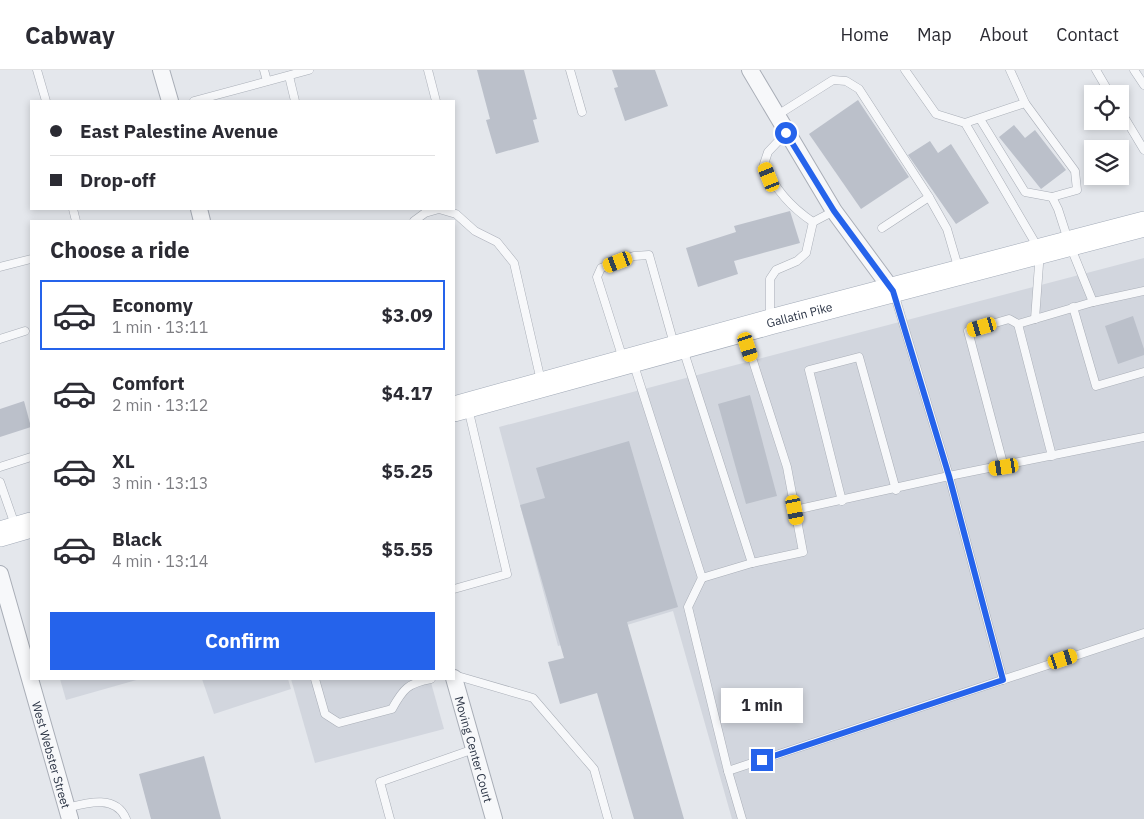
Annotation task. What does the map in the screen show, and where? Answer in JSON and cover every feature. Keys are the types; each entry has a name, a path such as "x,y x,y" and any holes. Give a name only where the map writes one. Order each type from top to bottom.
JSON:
{"main road":[{"name":"Gallatin Pike","path":"461,408 770,322 1144,224"}],"street":[{"path":"161,70 170,100"},
{"path":"750,70 834,211 893,291"},
{"name":"West Webster Street","path":"0,574 30,678"},
{"name":"West Webster Street","path":"30,680 69,814"},
{"name":"Moving Center Court","path":"455,680 494,819"}],"lane":[{"path":"37,70 46,100"},
{"path":"264,70 267,81"},
{"path":"198,100 310,70"},
{"path":"428,70 436,100"},
{"path":"570,70 582,112"},
{"path":"906,70 936,114 965,123 1025,103"},
{"path":"980,119 1025,192 1052,197 1077,190 1075,171 1025,103 1010,70"},
{"path":"1096,70 1105,85"},
{"path":"1134,70 1144,86"},
{"path":"289,76 295,100"},
{"path":"776,116 833,80 846,81 859,89 929,197 947,229 959,272"},
{"path":"965,123 1040,251 1035,319"},
{"path":"1129,125 1144,150"},
{"path":"786,133 768,152 764,164 769,177 794,208 813,222"},
{"path":"882,228 929,197"},
{"path":"1052,197 1093,302"},
{"path":"415,220 425,212 434,210"},
{"path":"442,210 456,214 474,231 497,242 514,263 542,385"},
{"path":"770,322 770,279 776,270 797,261 806,253 813,222 834,211"},
{"path":"742,819 728,771 688,608 702,578 629,361 597,277 601,268 634,256 649,255 752,563"},
{"path":"0,267 30,259"},
{"path":"1004,467 968,331 1009,319 1018,324 1073,307 1144,290"},
{"path":"893,291 949,476 1003,680"},
{"path":"1073,307 1096,386 1144,372"},
{"path":"1018,324 1052,456"},
{"path":"702,578 752,563 803,552 788,467 743,330"},
{"path":"0,338 26,331"},
{"path":"842,501 809,370 859,357 896,490"},
{"path":"455,589 507,574 461,408"},
{"path":"795,510 896,490 949,476 1004,467 1144,437"},
{"path":"0,467 30,458"},
{"path":"0,482 16,530"},
{"path":"728,771 1144,633"},
{"path":"455,677 532,698 594,769 608,819"},
{"path":"315,680 324,714 339,723 392,709 402,690 415,680"},
{"path":"390,819 380,782 474,749"},
{"path":"69,814 96,801 113,805 126,819"}],"shaded area":[{"path":"1144,258 1144,819 732,819 673,611 558,646 499,427"},
{"path":"60,680 136,680 66,700"},
{"path":"202,680 288,680 291,689 214,714"},
{"path":"291,680 430,680 444,729 315,763"}],"building":[{"path":"477,70 524,70 537,119 533,120 539,142 496,154 486,120 490,119"},
{"path":"612,70 655,70 668,106 625,121 614,88 618,87"},
{"path":"858,100 909,177 861,209 809,134"},
{"path":"1014,125 1025,138 1035,130 1066,170 1041,189 999,137"},
{"path":"930,141 938,153 951,144 989,203 956,224 908,155"},
{"path":"790,211 800,243 734,261 738,274 698,287 686,248 736,232 734,226"},
{"path":"1133,316 1144,349 1144,355 1118,364 1105,326"},
{"path":"750,395 777,496 746,504 718,404"},
{"path":"24,401 30,427 0,437 0,409"},
{"path":"629,441 678,607 627,622 684,819 634,819 597,693 560,704 548,662 564,658 520,505 545,498 536,468"},
{"path":"204,756 221,819 151,819 139,774"}],"route":[{"path":"762,760 1003,680 949,476 893,291 834,211 786,133"}]}
